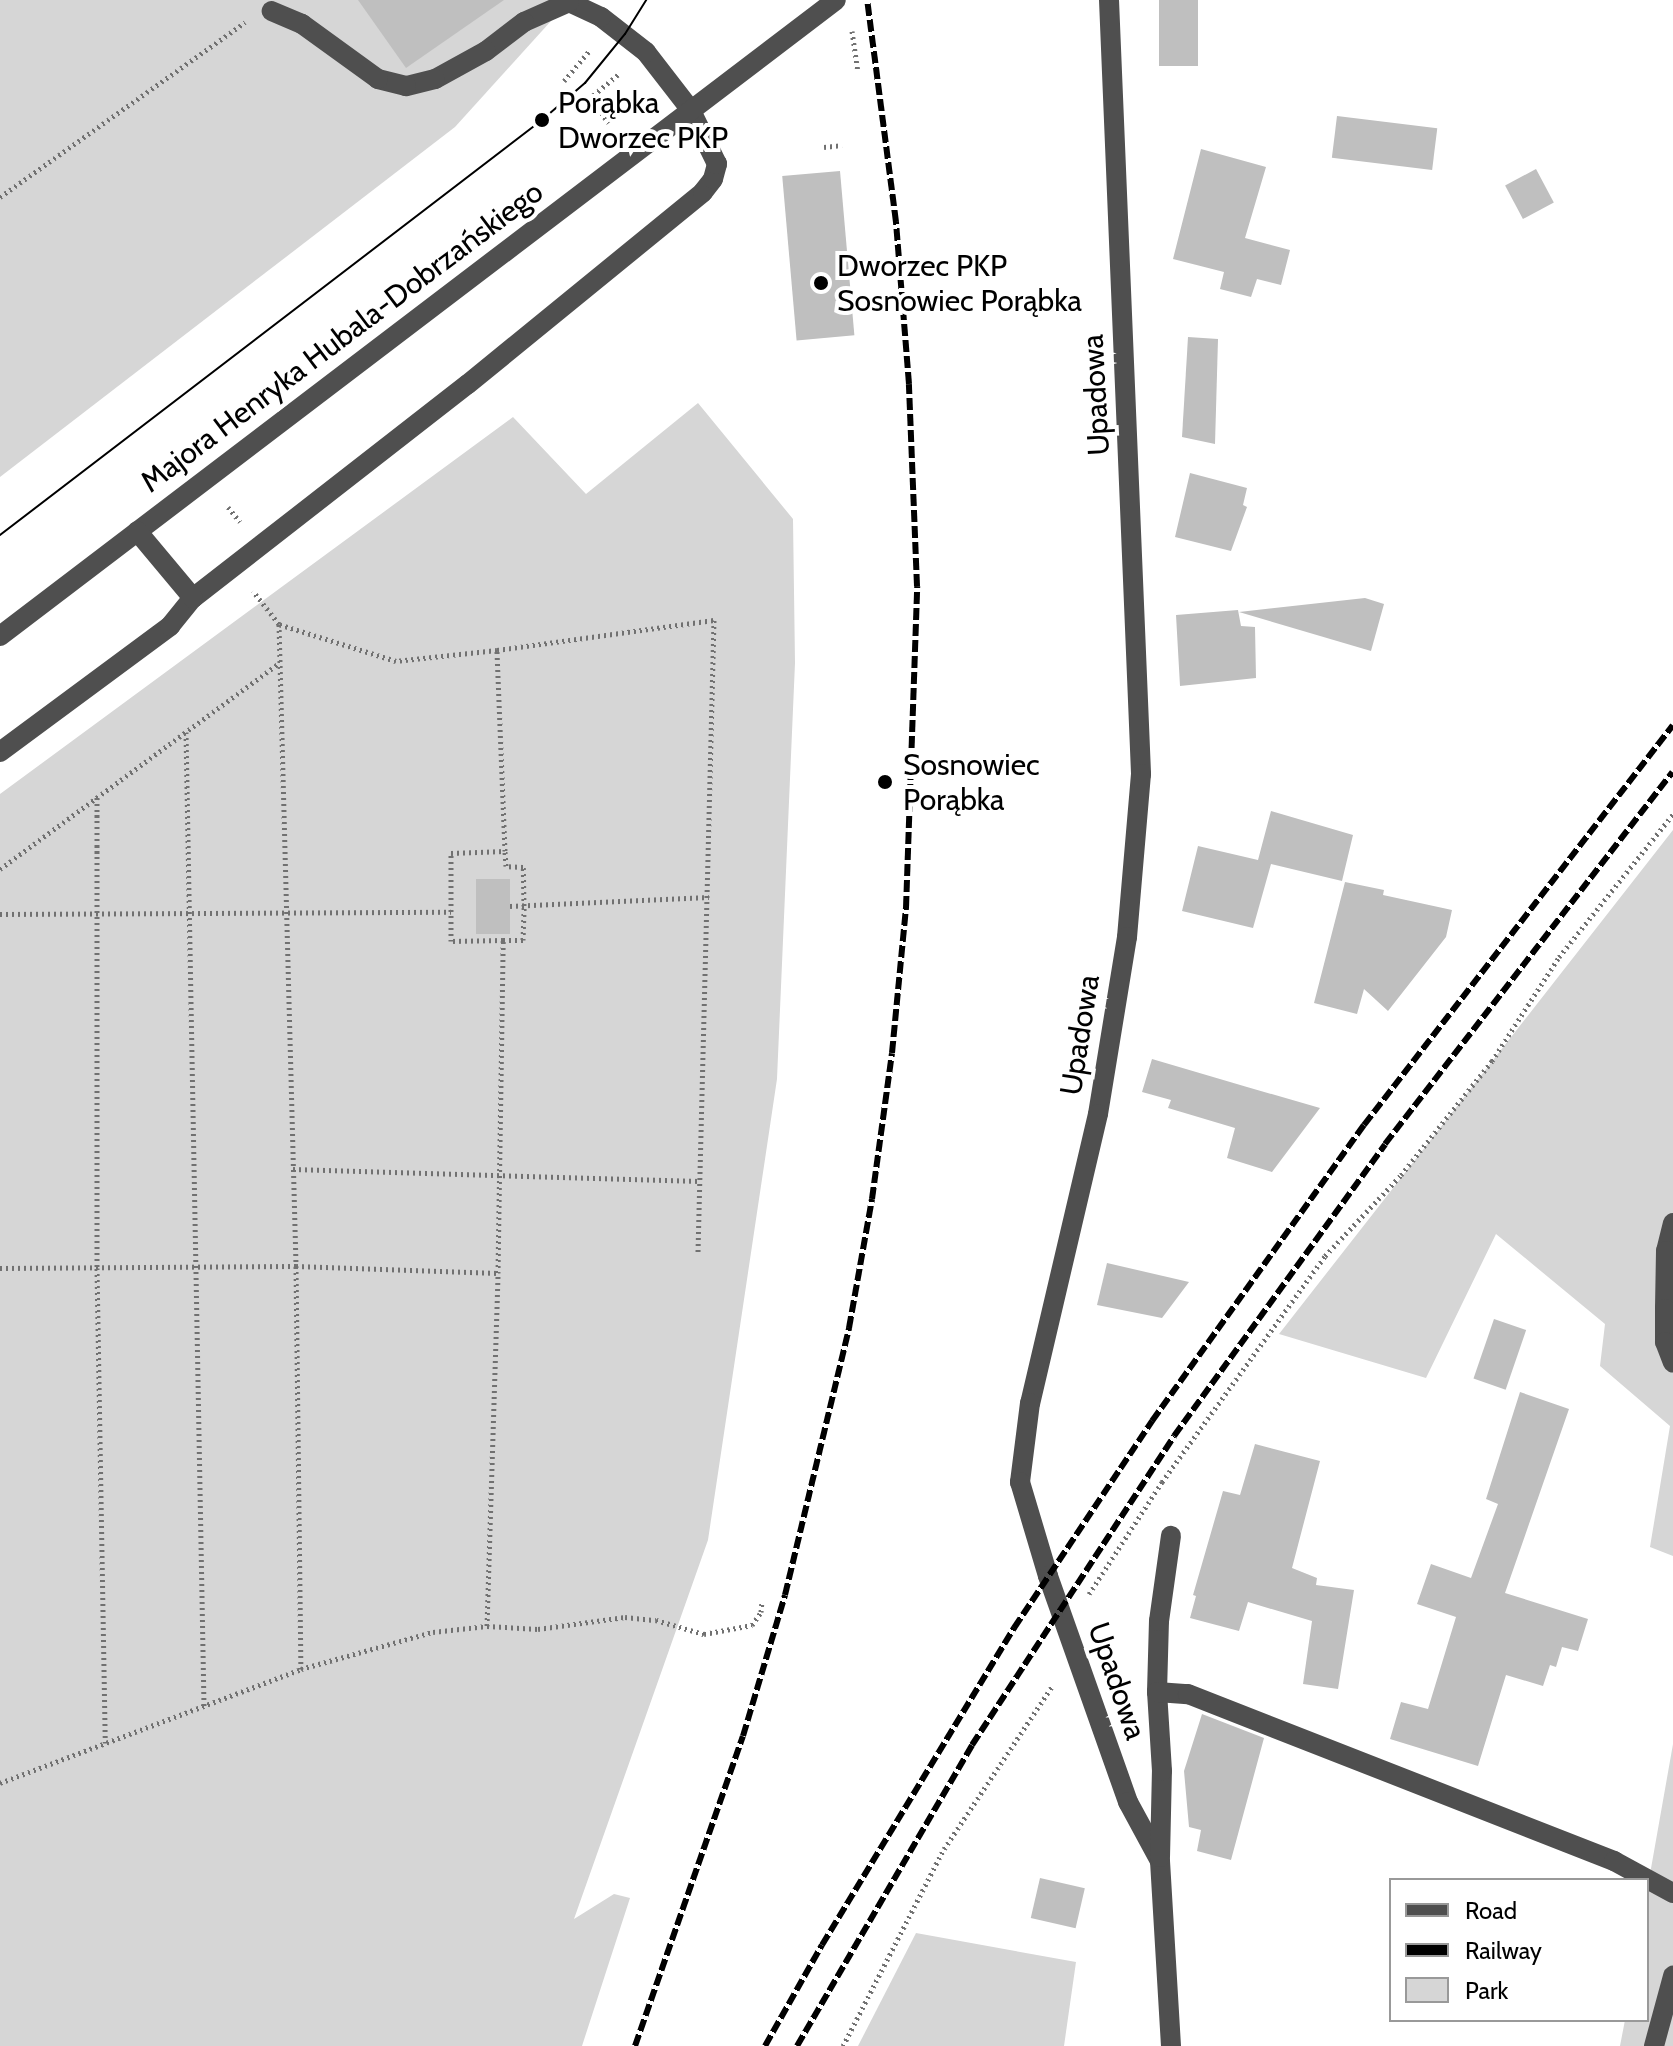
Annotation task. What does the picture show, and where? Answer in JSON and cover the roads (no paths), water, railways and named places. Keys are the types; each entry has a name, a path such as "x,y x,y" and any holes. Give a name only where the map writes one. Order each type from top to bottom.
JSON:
{"street":[{"name":"Majora Henryka Hubala-Dobrzańskiego","path":"0,636 836,0"},
{"name":"Upadowa","path":"1109,0 1141,774 1127,937 1098,1114 1022,1448 1020,1482 1067,1629 1128,1802 1160,1861 1171,2046"},
{"path":"0,752 170,626 193,598 468,384 703,192 713,179 717,164 690,109 646,52 607,14 569,2 545,10 435,79 406,86 378,79 302,24 272,11"},
{"path":"137,531 193,598"},
{"path":"1673,1223 1666,1251 1665,1342 1673,1363"},
{"path":"1160,1861 1159,1621 1171,1536"},
{"path":"1157,1692 1188,1694 1614,1861 1645,1878"},
{"path":"1649,1880 1673,1893"},
{"path":"1654,2046 1673,1976"}],"tram line":[{"path":"0,535 542,120 585,83 625,34 646,0"}],"railway":[{"path":"635,2046 743,1736 785,1595 849,1328 872,1199 892,1053 906,908 917,586 909,384 896,222 867,0"},
{"path":"765,2046 822,1945 1014,1628 1152,1421 1364,1125 1673,725"},
{"path":"797,2046 972,1745 1174,1436 1385,1144 1673,772"}],"place":[{"name":"Porąbka Dworzec PKP","path":"542,120"},
{"name":"Dworzec PKP Sosnowiec Porąbka","path":"821,283"},
{"name":"Sosnowiec Porąbka","path":"885,782"}]}
